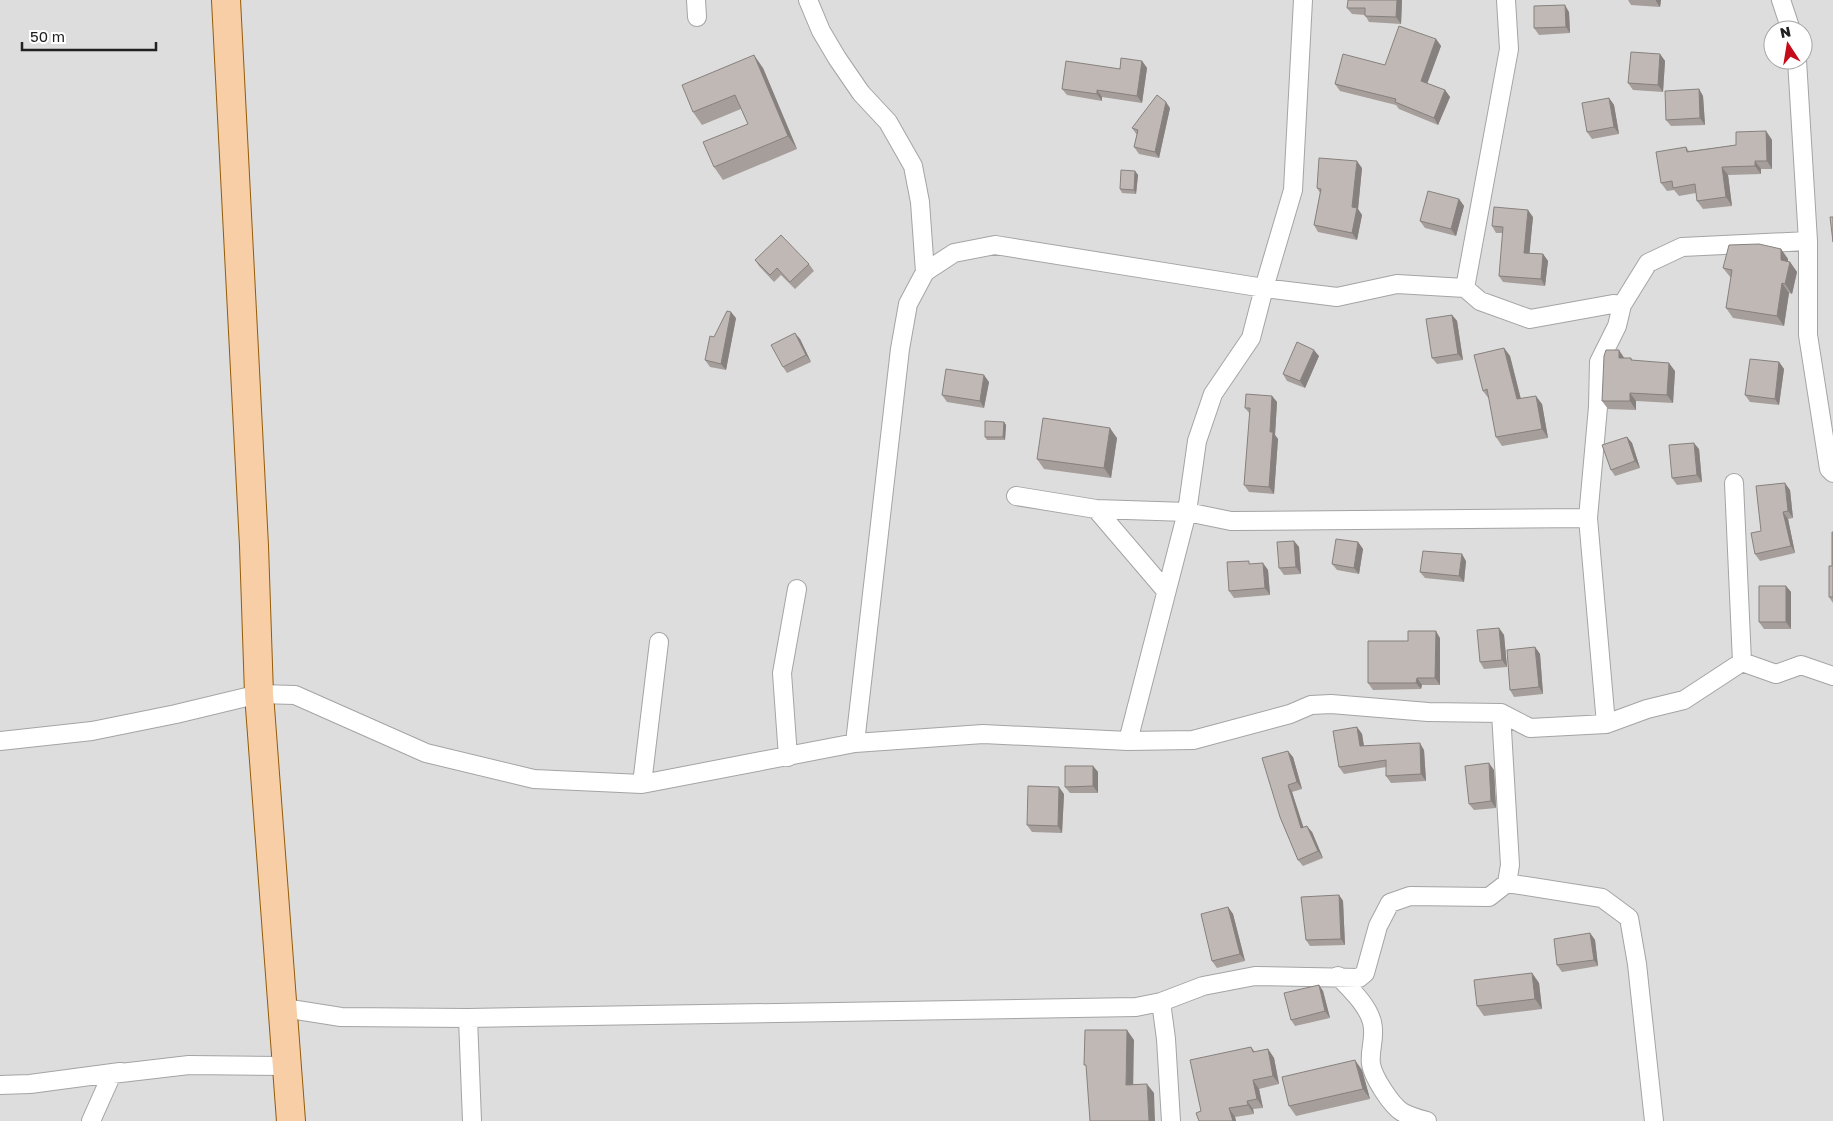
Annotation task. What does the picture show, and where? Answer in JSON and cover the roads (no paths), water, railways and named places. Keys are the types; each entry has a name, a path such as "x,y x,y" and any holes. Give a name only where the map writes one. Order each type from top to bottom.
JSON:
{"main road":[{"path":"226,0 254,546 259,694 291,1121"}],"street":[{"path":"808,0 821,31 837,58 861,93 888,122 913,166 920,202 925,272"},
{"path":"1128,741 1187,512 1196,441 1213,394 1251,338 1293,190 1303,0"},
{"path":"1465,288 1509,49 1506,0"},
{"path":"1781,0 1788,20"},
{"path":"1798,70 1808,241 1808,335 1829,468 1833,473"},
{"path":"1606,724 1588,518 1598,407 1599,362 1617,326 1622,305 1648,263 1682,247 1808,241"},
{"path":"856,743 900,349 908,304 925,272 954,253 995,246 1264,288 1338,297 1397,284 1465,288 1480,301 1530,319 1614,304 1622,305"},
{"path":"1734,483 1742,662"},
{"path":"1016,496 1096,509 1187,512 1231,521 1588,518"},
{"path":"1096,509 1166,591"},
{"path":"788,757 782,673 797,589"},
{"path":"642,784 659,642"},
{"path":"0,741 92,731 176,714 259,694 295,695 426,753 534,779 642,784 856,743 983,734 1128,741 1193,740 1290,714 1310,705 1331,704 1428,712 1501,713 1530,728 1606,724 1647,709 1684,700 1742,662"},
{"path":"1742,662 1776,674 1801,665 1833,676"},
{"path":"284,1008 341,1017 468,1018 1126,1007 1161,1002 1203,986 1254,976 1338,976 1356,978 1365,973 1378,926 1390,903 1410,896 1489,897 1507,883 1510,865 1501,713"},
{"path":"1507,883 1602,898 1629,918 1637,964 1654,1121"},
{"path":"1338,976 1358,997 1372,1021 1374,1041 1371,1053 1371,1066 1389,1100 1402,1112 1427,1121"},
{"path":"1161,1002 1166,1039 1170,1121"},
{"path":"468,1018 472,1121"},
{"path":"0,1085 30,1084 189,1065 287,1066"},
{"path":"91,1121 112,1074 138,1070"}]}
